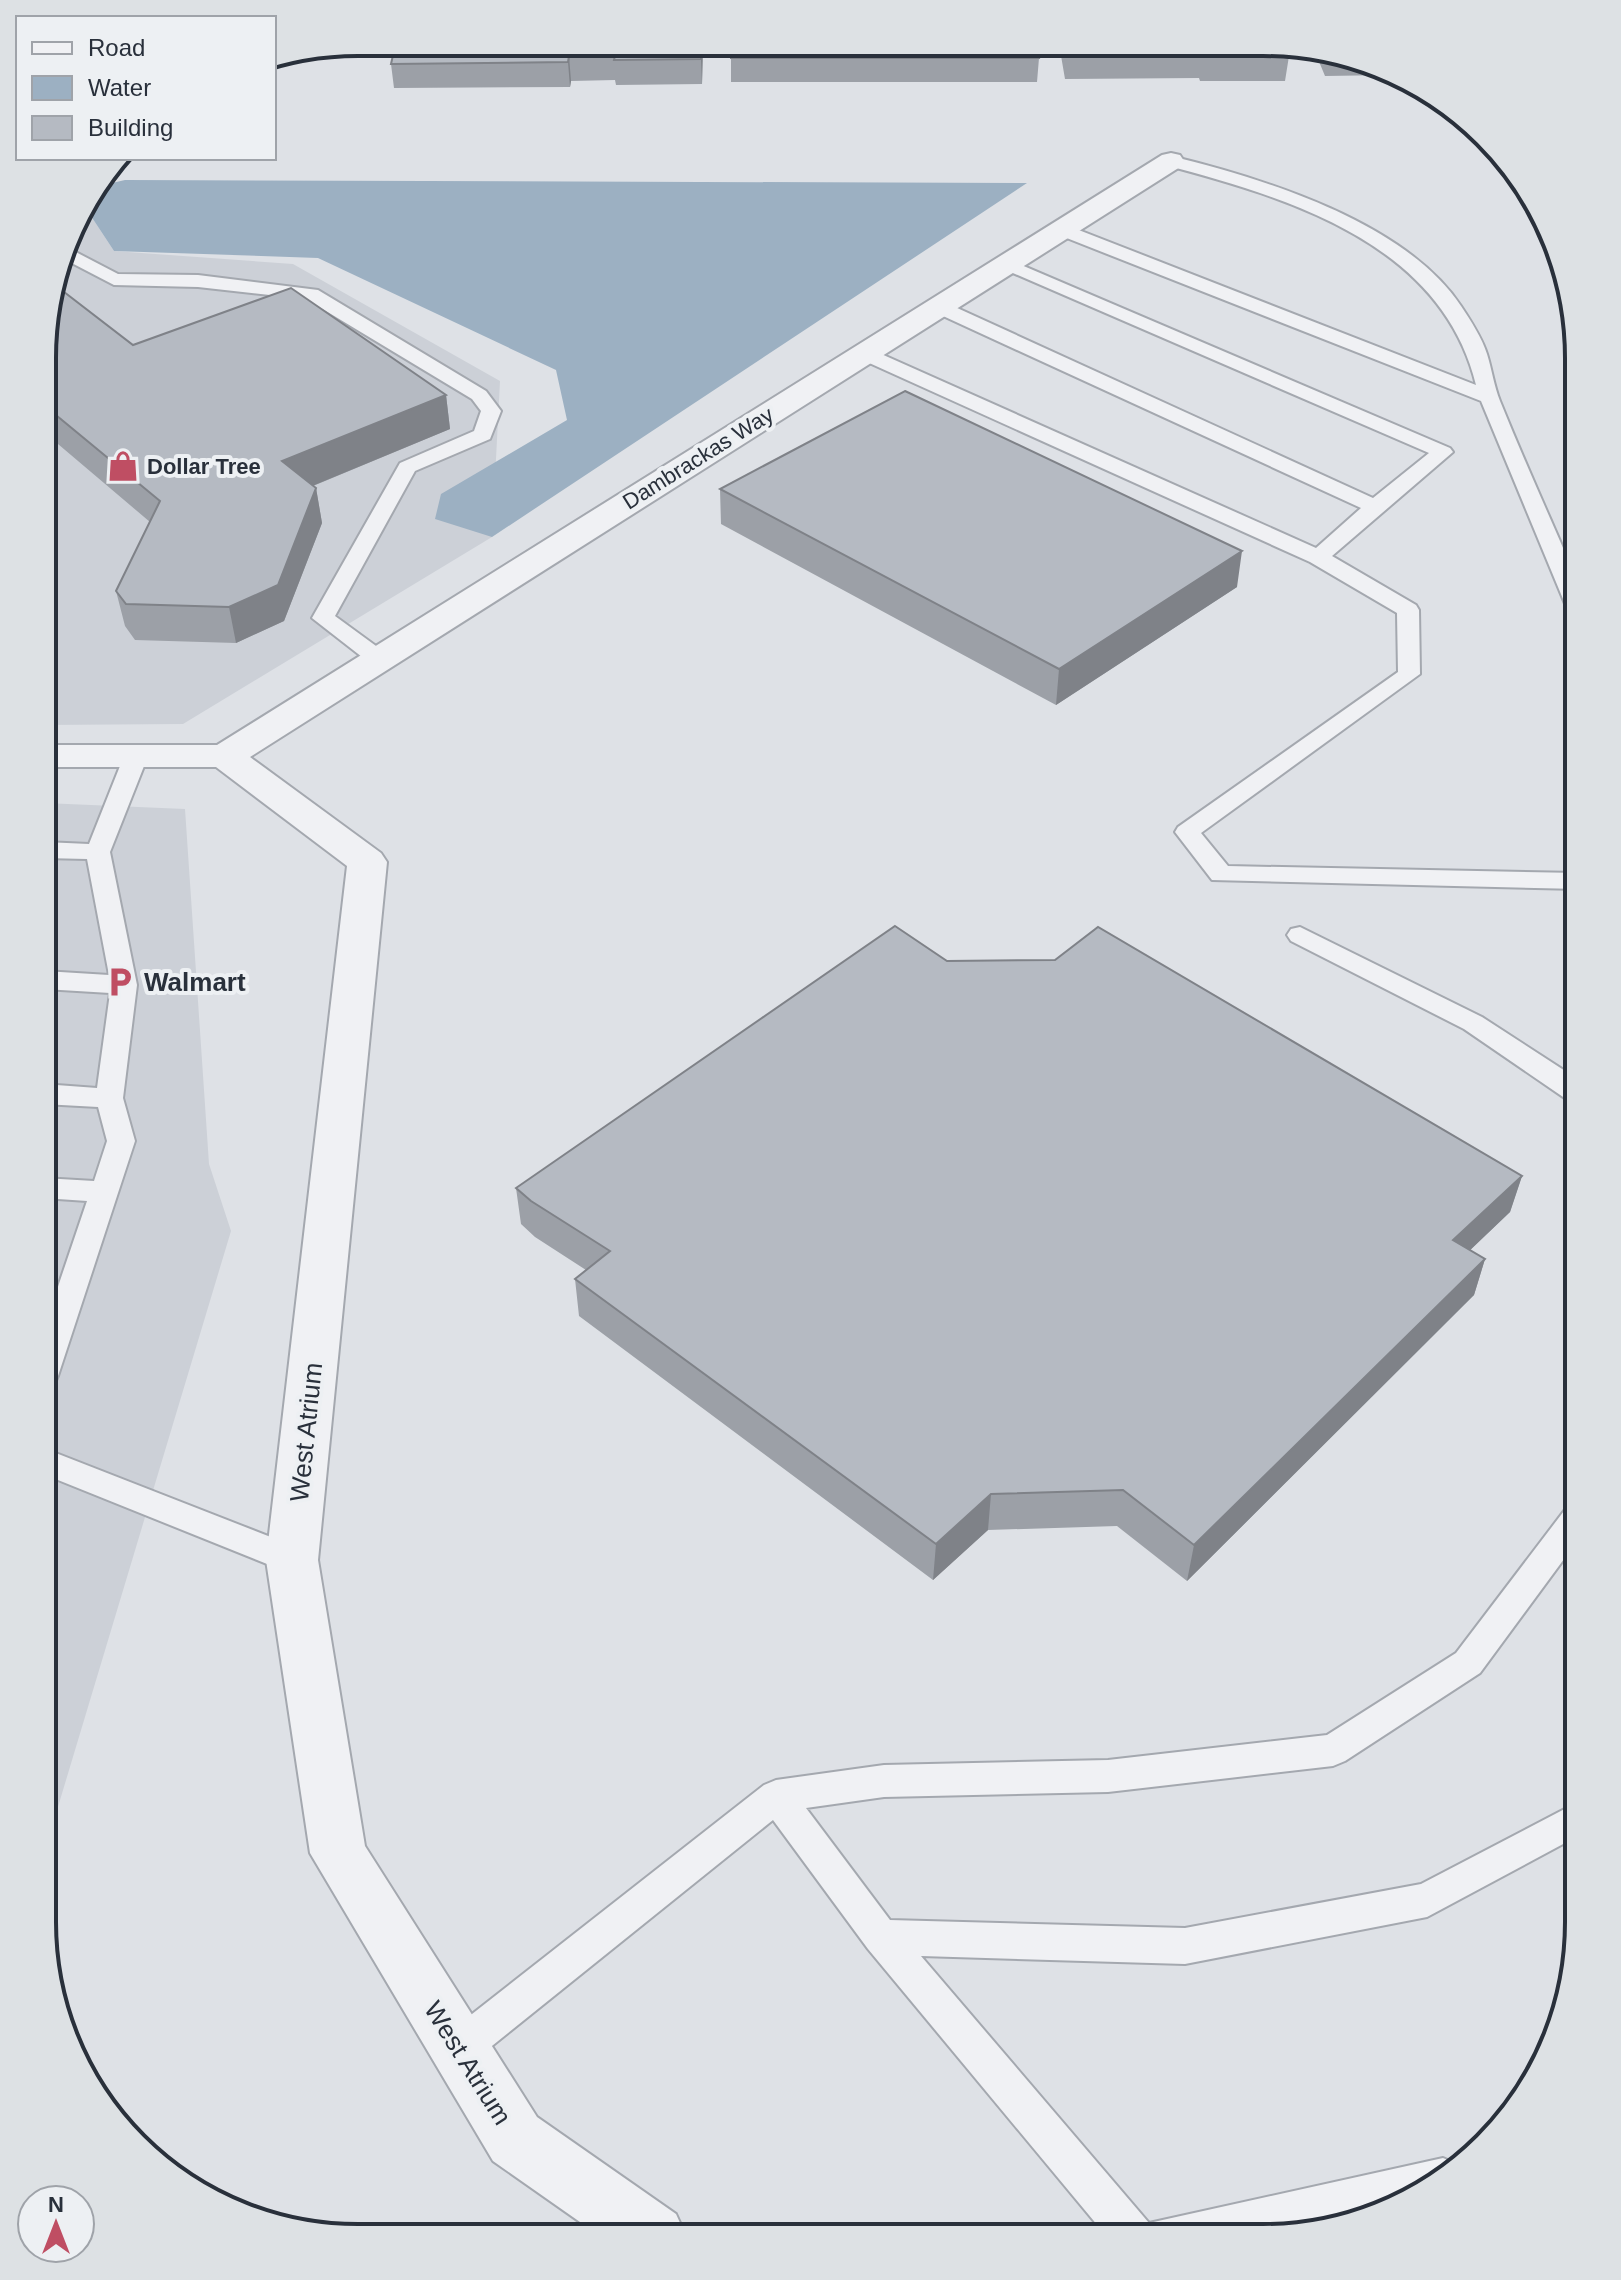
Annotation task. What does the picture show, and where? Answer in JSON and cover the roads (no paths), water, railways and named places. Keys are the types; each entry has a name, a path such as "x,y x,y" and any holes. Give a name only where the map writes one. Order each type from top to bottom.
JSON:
{"street":[{"name":"Dambrackas Way","path":"225,756 1005,263 1065,231 1171,161"},
{"path":"56,756 225,756"},
{"name":"West Atrium","path":"225,756 367,862 292,1560 338,1853 515,2139 637,2224"}],"lane":[{"path":"1171,161 1219,173 1355,226 1403,256 1443,294 1474,344 1489,397 1565,578"},
{"path":"1065,231 1489,397"},
{"path":"73,257 114,279 198,281 311,294 479,395 491,411 483,435 407,467 323,618 379,659"},
{"path":"1005,263 1443,452 1318,557"},
{"path":"937,306 1375,507"},
{"path":"863,353 1318,557 1408,610 1409,674 1187,832 1221,874 1565,881"},
{"path":"56,1337 121,1141 109,1098 124,985 98,852 136,756"},
{"path":"56,850 98,852"},
{"path":"1300,935 1473,1023 1565,1085"},
{"path":"56,981 124,985"},
{"path":"56,1095 109,1098"},
{"path":"56,1189 104,1192"},
{"path":"56,1466 292,1560"},
{"path":"458,2049 776,1796 884,1781 1108,1776 1333,1750 1468,1663 1565,1533"},
{"path":"776,1796 881,1937 1123,2224"},
{"path":"881,1937 1185,1946 1427,1900 1565,1825"},
{"path":"1227,2224 1413,2184"}],"water":[{"path":"125,180 1027,183 492,537 435,519 441,494 567,420 556,370 318,258 114,251 91,216 112,183"}],"place":[{"name":"Dollar Tree","path":"123,466"},
{"name":"Walmart","path":"120,982"}]}
